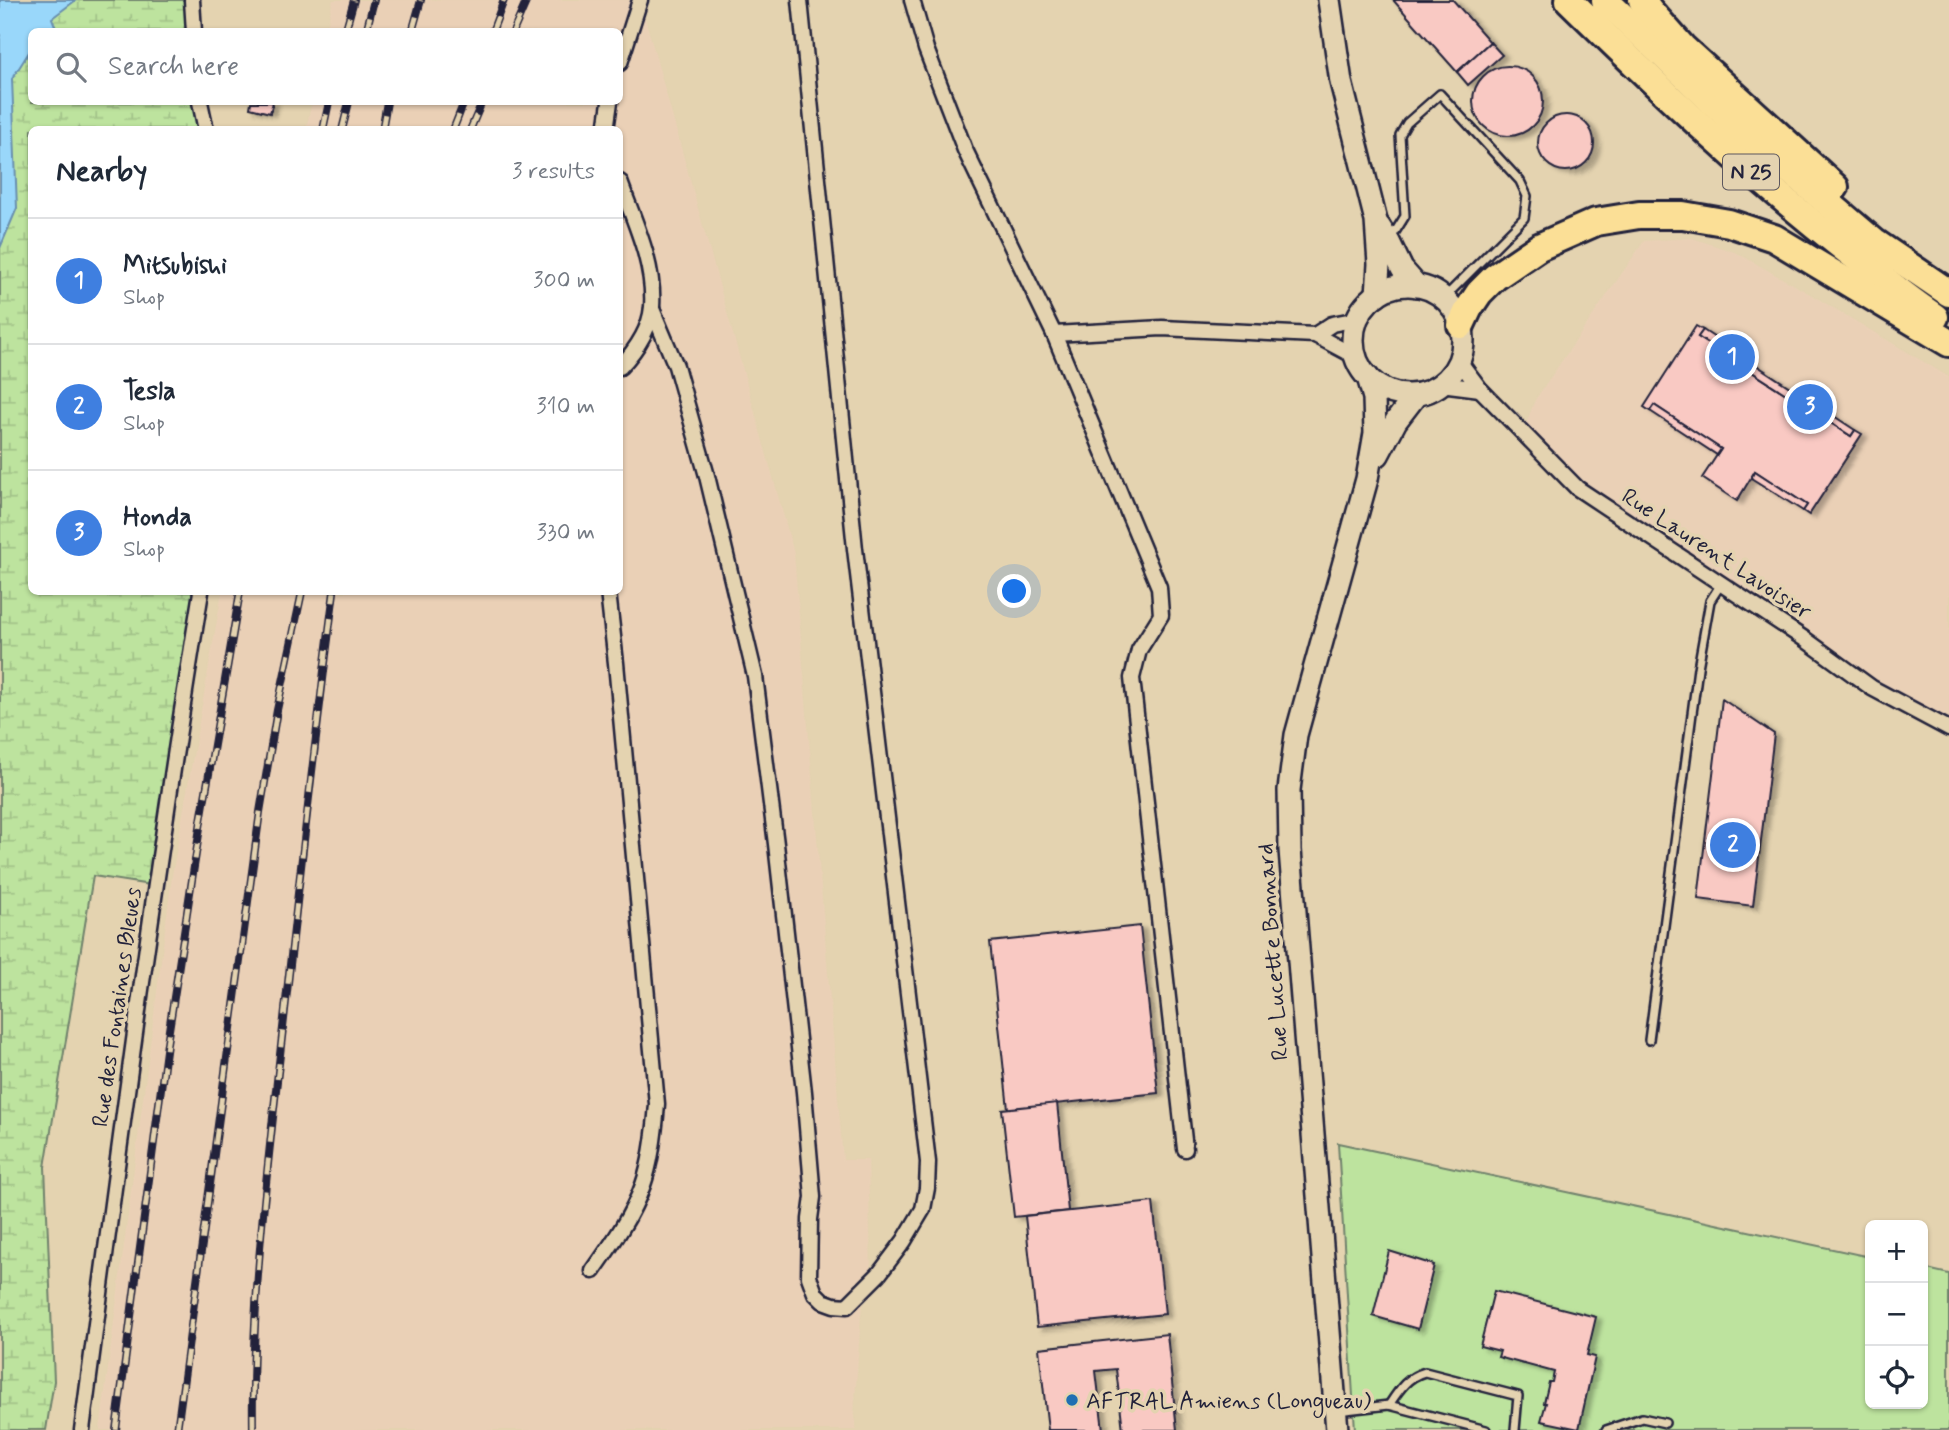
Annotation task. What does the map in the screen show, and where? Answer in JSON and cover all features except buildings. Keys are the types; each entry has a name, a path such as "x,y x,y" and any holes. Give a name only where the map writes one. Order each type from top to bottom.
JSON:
{"highway":[{"name":"N 25","path":"1569,0 1680,109 1758,178 1817,228 1949,326"},
{"name":"N 25","path":"1605,0 1741,130 1874,242 1949,293"},
{"path":"1642,0 1682,47 1880,228 1917,270"},
{"path":"1461,325 1469,308 1487,285 1539,247 1596,222 1639,215 1683,215 1729,223 1773,238 1949,343"}],"street":[{"path":"192,0 194,28"},
{"path":"623,54 640,0"},
{"path":"652,309 676,366 703,463 755,676 776,844 813,1197 808,1277 815,1293 823,1301 848,1306 879,1274 904,1241 923,1209 928,1162 855,549 800,0"},
{"path":"912,0 926,49 965,150 1054,334 1159,587 1160,615 1139,650 1132,678 1185,1149"},
{"path":"1329,0 1341,82 1376,221 1379,264 1377,295"},
{"path":"201,105 205,126"},
{"path":"607,126 610,105"},
{"path":"623,191 645,255 651,281 652,309 645,332 623,364"},
{"path":"1376,221 1402,269 1417,286"},
{"path":"1396,286 1417,286 1444,298 1457,315 1461,325 1463,349 1452,374 1441,384 1416,395 1398,394 1381,388 1368,377 1356,357 1354,332 1366,306 1377,295 1396,286"},
{"path":"1315,335 1332,324 1358,319"},
{"path":"1054,334 1162,328 1315,335 1356,357"},
{"name":"Rue Laurent Lavoisier","path":"1459,361 1480,390 1577,488 1806,640 1872,688 1949,729"},
{"name":"Rue Lucette Bonnard","path":"1337,1420 1290,850 1289,790 1296,735 1367,479 1375,433 1374,398 1368,377"},
{"path":"1441,384 1480,390"},
{"name":"Rue Lucette Bonnard","path":"1367,479 1385,439 1416,395"},
{"name":"Rue des Fontaines Bleues","path":"82,1430 106,1240 183,697 200,595"},
{"path":"593,1271 622,1228 643,1185 657,1104 608,595"}],"lane":[{"path":"1389,242 1405,216 1400,135 1407,123 1440,94 1520,181 1527,196 1524,218 1444,298"},
{"path":"1649,1040 1698,668 1710,601 1721,583"},
{"path":"1389,1405 1405,1383 1414,1375 1425,1373 1518,1396 1515,1430"},
{"path":"1337,1420 1389,1405 1486,1430"},
{"path":"1606,1430 1642,1418 1665,1423"}],"shaded area":[{"path":"333,0 640,0 794,553 843,1160 868,1160 871,1272 861,1314 854,1414 856,1430 100,1430 172,876 221,595 623,595 623,126 307,126 311,105 623,105 623,28 327,28"},
{"path":"1692,238 1737,253 1949,377 1949,729 1916,713 1619,516 1523,432 1535,400 1644,241"}],"green space":[{"path":"0,0 192,0 194,28 28,28 28,105 201,105 205,126 28,126 28,595 201,595 157,886 93,876 45,1167 54,1381 46,1430 0,1430"},
{"path":"1338,1143 1865,1256 1865,1409 1928,1409 1928,1269 1949,1274 1949,1430 1355,1430"}],"water":[{"path":"0,0 76,0 52,18 56,28 28,28 28,54 12,79 17,208 0,248"}],"railway":[{"path":"346,28 354,0"},
{"path":"367,28 374,0"},
{"path":"413,28 421,0"},
{"path":"494,28 504,0"},
{"path":"515,28 527,0"},
{"path":"324,126 328,105"},
{"path":"343,126 348,105"},
{"path":"383,126 386,105"},
{"path":"455,126 463,105"},
{"path":"472,126 481,105"},
{"path":"116,1430 167,1043 239,595"},
{"path":"177,1430 260,812 277,710 301,595"},
{"path":"253,1430 255,1330 266,1179 334,595"}],"place":[{"name":"Mitsubishi","path":"1732,357"},
{"name":"Honda","path":"1810,407"},
{"name":"Tesla","path":"1733,845"},
{"name":"AFTRAL Amiens (Longueau)","path":"1072,1400"}]}
